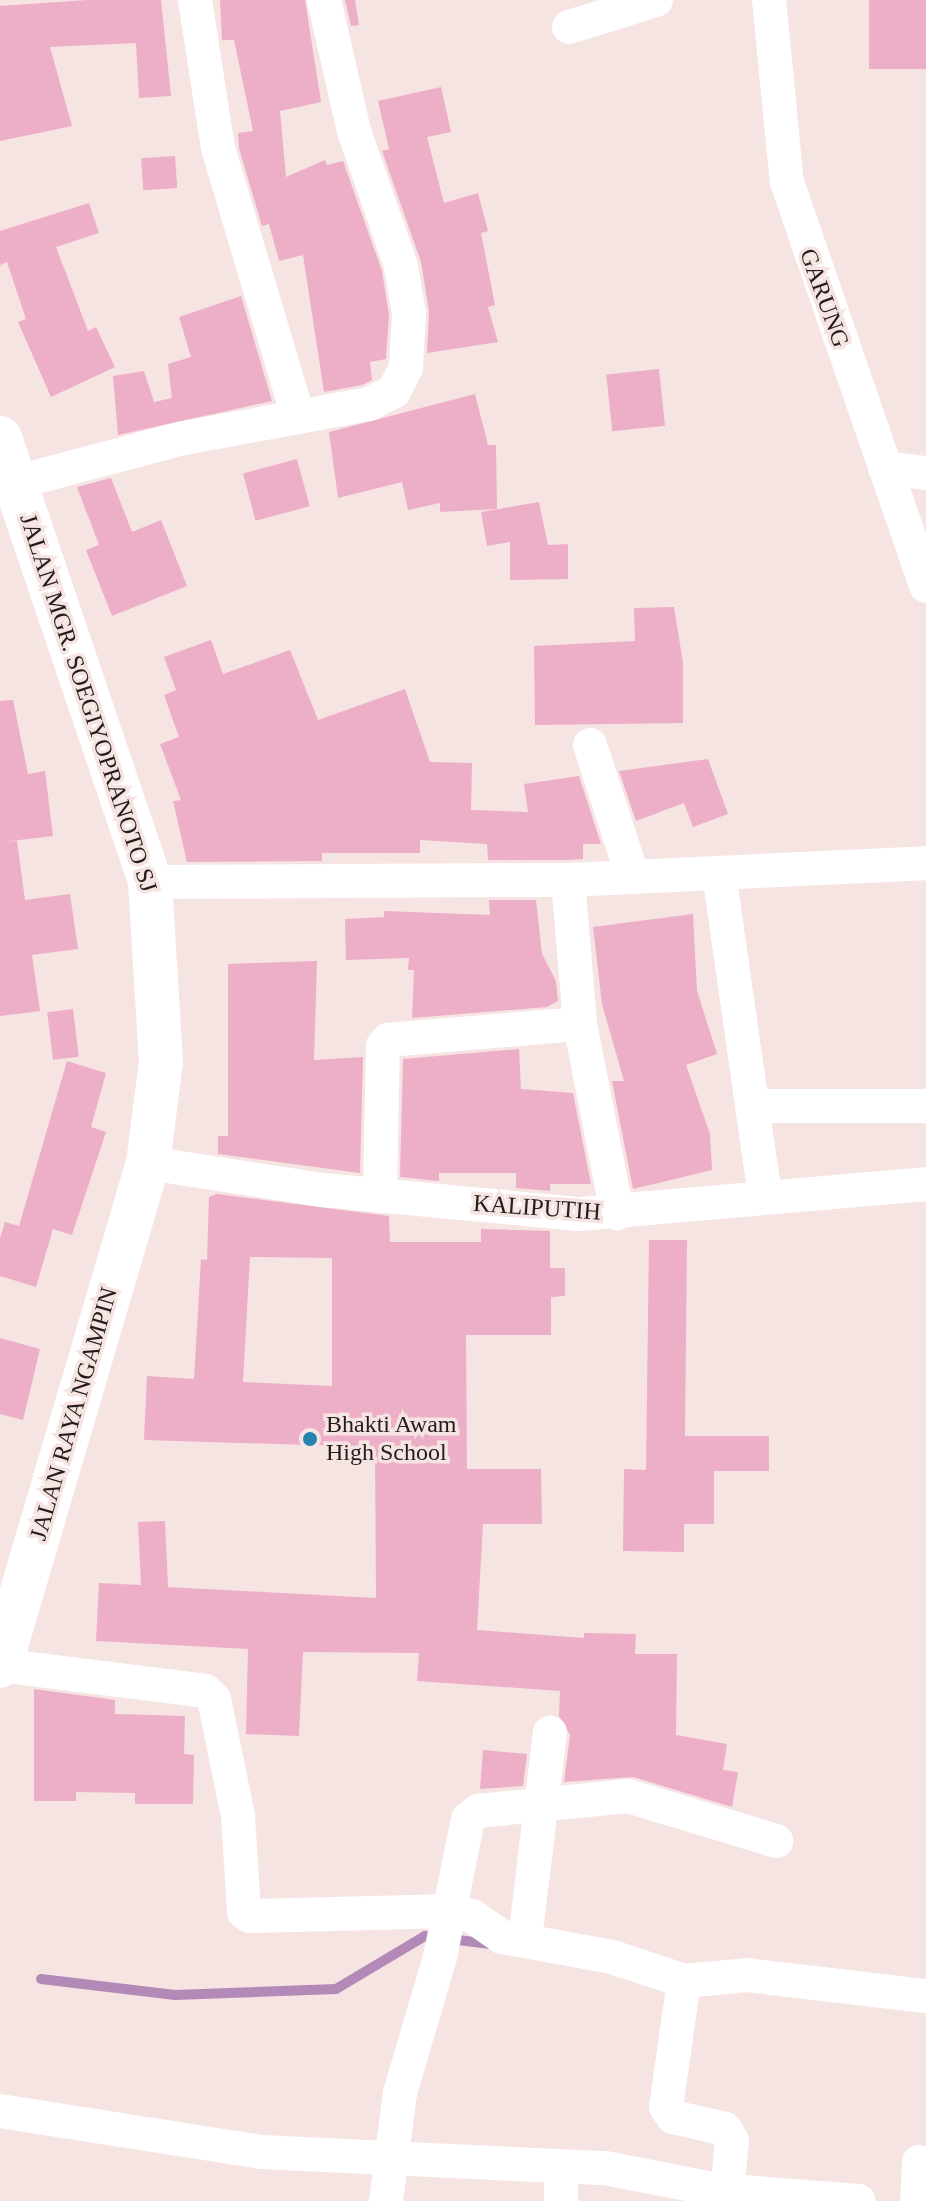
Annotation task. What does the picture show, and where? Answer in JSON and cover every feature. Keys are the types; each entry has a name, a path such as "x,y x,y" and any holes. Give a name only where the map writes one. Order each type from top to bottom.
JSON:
{"main road":[{"name":"JALAN MGR. SOEGIYOPRANOTO SJ","path":"0,438 150,882 161,1062 148,1163"},
{"name":"JALAN RAYA NGAMPIN","path":"0,1665 148,1163"}],"street":[{"path":"195,0 218,148 298,417"},
{"path":"17,482 184,438 369,404 394,391 406,367 409,314 401,266 354,131 324,0"},
{"path":"569,27 656,0"},
{"name":"GARUNG","path":"769,0 787,182 926,586"},
{"path":"885,468 926,473"},
{"path":"590,745 633,877"},
{"path":"150,882 568,880 926,863"},
{"path":"719,873 765,1195"},
{"path":"568,880 580,1024 617,1213"},
{"path":"380,1196 383,1046 388,1040 580,1024"},
{"path":"752,1106 926,1106"},
{"name":"KALIPUTIH","path":"148,1163 380,1196 617,1213 765,1195 926,1184"},
{"path":"0,1665 205,1691 214,1699 238,1816 244,1912 250,1916 450,1911 472,1916 502,1937 612,1957 682,1993 747,1975 926,1996"},
{"path":"525,1939 545,1806 550,1733"},
{"path":"386,2201 400,2093 440,1957 468,1819 478,1811 545,1806 603,1795 628,1796 776,1841"},
{"path":"682,1993 666,2107 673,2117 725,2129 732,2141 727,2191"},
{"path":"0,2111 195,2145 390,2159 605,2168 727,2191 859,2201"},
{"path":"917,2201 919,2162"},
{"path":"561,2166 561,2201"}],"building":[{"path":"87,0 161,0 171,96 139,98 136,43 50,47 72,126 0,141 0,6"},
{"path":"220,0 305,0 321,102 280,111 286,177 325,160 327,165 343,161 382,271 389,315 386,359 370,362 372,380 362,385 324,392 303,255 279,261 269,224 262,226 239,148 238,133 253,131 234,40 222,40"},
{"path":"345,0 355,0 359,25 351,26"},
{"path":"869,0 926,0 926,69 869,69"},
{"path":"441,87 451,132 427,137 444,203 478,193 488,231 481,233 495,305 488,307 498,342 427,353 429,311 421,262 382,151 389,149 378,101"},
{"path":"175,156 177,188 143,190 141,158"},
{"path":"89,203 99,233 56,247 88,331 96,327 115,367 51,397 18,322 26,319 7,262 0,265 0,231"},
{"path":"241,296 272,401 118,435 113,376 144,371 154,402 172,398 168,364 191,357 179,317"},
{"path":"659,369 665,426 612,431 606,375"},
{"path":"475,394 488,445 496,445 497,509 440,512 440,503 408,510 402,482 338,498 329,432"},
{"path":"297,459 310,506 256,521 243,473"},
{"path":"111,478 132,532 161,520 187,586 112,616 86,550 99,545 77,487"},
{"path":"539,502 548,545 568,544 568,579 510,580 510,542 487,546 481,512"},
{"path":"674,607 683,663 683,723 535,725 534,646 635,641 634,608"},
{"path":"211,640 223,674 290,650 318,720 405,689 430,762 472,763 471,810 528,812 524,784 579,776 601,844 583,844 583,859 567,860 488,860 487,844 420,840 420,853 322,853 322,861 187,862 173,801 181,800 160,744 179,737 164,695 176,690 164,657"},
{"path":"13,700 28,774 45,771 53,836 3,842 17,841 25,900 70,894 78,949 32,955 40,1011 0,1016 0,701"},
{"path":"708,759 728,814 693,827 684,803 636,821 619,771"},
{"path":"489,900 536,900 542,954 556,981 558,1001 547,1007 412,1018 414,970 408,970 409,958 346,960 345,919 384,917 384,911 490,915"},
{"path":"693,914 697,991 717,1054 686,1065 710,1134 712,1170 633,1189 612,1081 624,1081 602,1004 593,927"},
{"path":"317,961 314,1060 363,1057 360,1173 218,1154 218,1136 228,1136 228,964"},
{"path":"73,1009 79,1057 53,1060 47,1012"},
{"path":"519,1049 521,1089 573,1093 591,1184 550,1184 550,1191 516,1188 516,1173 439,1173 439,1181 400,1177 403,1059"},
{"path":"67,1061 106,1073 91,1127 106,1132 72,1235 53,1229 36,1287 0,1276 0,1238 5,1222 19,1226"},
{"path":"217,1194 389,1216 390,1242 481,1242 481,1229 550,1231 550,1268 565,1268 565,1296 551,1297 551,1335 466,1335 467,1469 541,1469 542,1524 483,1524 477,1630 584,1638 584,1633 636,1634 635,1654 677,1654 676,1735 727,1744 723,1770 738,1772 732,1807 633,1777 564,1782 570,1735 559,1716 560,1691 417,1681 419,1653 303,1652 299,1736 246,1734 248,1649 96,1641 99,1583 141,1585 138,1522 165,1521 168,1587 376,1598 375,1447 144,1440 147,1376 194,1379 201,1259 207,1260 209,1197","holes":["250,1257 332,1258 332,1386 243,1382"]},
{"path":"649,1240 687,1240 685,1436 769,1436 769,1471 714,1471 714,1524 684,1524 684,1552 623,1551 624,1469 646,1470"},
{"path":"0,1338 40,1349 23,1420 0,1414"},
{"path":"34,1689 115,1700 115,1714 185,1716 184,1754 194,1755 193,1804 135,1804 135,1793 76,1792 76,1801 34,1801"},
{"path":"483,1750 527,1754 523,1786 480,1789"}],"waterway":[{"path":"41,1979 175,1995 336,1989 425,1936 491,1944"}],"place":[{"name":"Bhakti Awam High School","path":"310,1439"}]}
